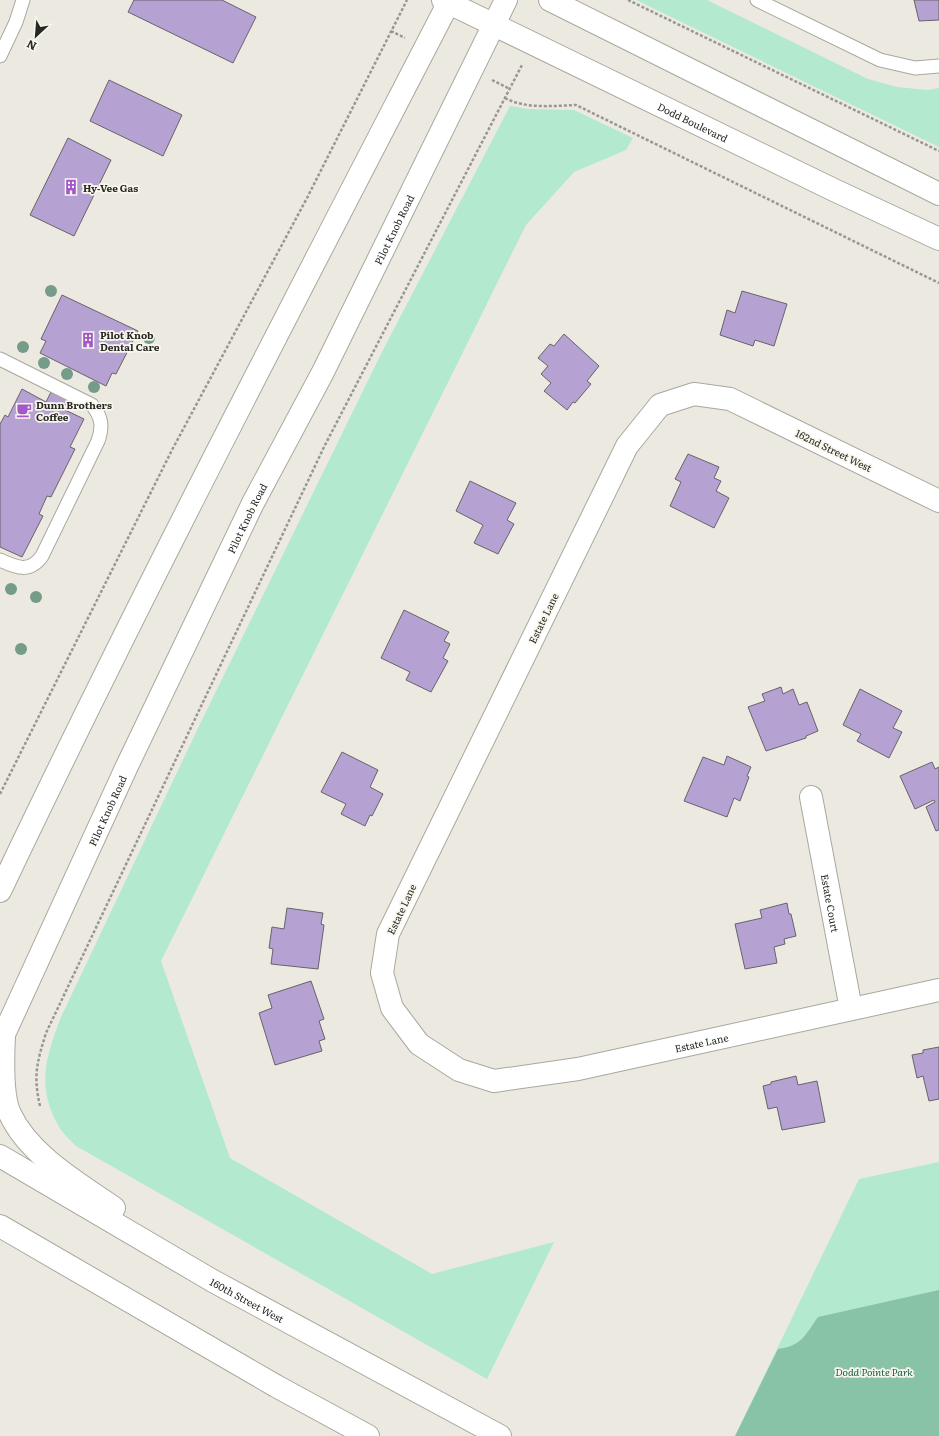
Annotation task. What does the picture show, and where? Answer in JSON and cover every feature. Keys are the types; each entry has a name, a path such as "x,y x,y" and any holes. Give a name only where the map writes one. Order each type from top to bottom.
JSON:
{"main road":[{"name":"Pilot Knob Road","path":"2,1039 124,774 253,503 323,372 506,0"},
{"path":"550,0 939,194"},
{"name":"Dodd Boulevard","path":"447,1 533,44 939,239"},
{"path":"0,890 74,735 199,486 447,1"},
{"name":"Estate Lane","path":"730,399 694,394 660,405 627,446 388,934 382,973 392,1008 418,1044 459,1070 494,1081 578,1069 939,990"},
{"name":"162nd Street West","path":"730,399 939,501"},
{"name":"Estate Court","path":"811,797 851,1009"},
{"path":"2,1039 3,1068 10,1114 29,1142 43,1157 213,1281"},
{"name":"160th Street West","path":"0,1156 213,1281 500,1436"},
{"path":"0,1226 276,1386 368,1436"},
{"path":"0,1244 66,1265"}],"lane":[{"path":"0,56 14,27 23,0"},
{"path":"757,0 880,60 915,68 939,66"},
{"path":"0,359 92,405 100,417 102,429 91,456 42,556 37,563 32,566 20,567 0,560"}],"path":[{"path":"0,794 172,450 307,198 407,0"},
{"path":"628,0 939,151"},
{"path":"40,1106 36,1085 38,1058 46,1033 325,445 533,44"},
{"path":"505,98 514,103 528,105 576,105 939,283"}],"green space":[{"path":"636,0 707,0 868,79 897,87 928,90 939,88 939,147"},
{"path":"510,106 528,109 574,110 633,138 626,150 574,172 526,225 161,961 230,1158 432,1274 554,1242 487,1379 76,1146 64,1134 51,1111 45,1084 51,1045 61,1017 200,724 382,352"},
{"name":"Dodd Pointe Park","path":"939,1162 939,1436 735,1436 859,1179"},
{"name":"Dodd Pointe Park","path":"939,1290 939,1436 735,1436 778,1349 786,1348 802,1339 818,1317"}],"building":[{"path":"134,0 222,0 256,17 233,63 128,12"},
{"path":"914,0 939,0 939,20 919,21"},
{"path":"109,80 182,115 163,156 90,121"},
{"name":"Hy-Vee Gas","path":"68,138 111,160 74,236 30,215"},
{"path":"742,291 787,304 774,346 755,340 753,346 720,335 727,310 735,313"},
{"name":"Pilot Knob Dental Care","path":"62,295 138,331 116,374 112,373 106,386 40,353 46,341 41,339"},
{"path":"564,334 599,366 587,381 591,384 567,410 544,391 551,383 541,374 548,366 538,358 550,344 554,346"},
{"path":"22,389 46,402 51,392 68,400 63,409 84,419 70,447 75,449 51,497 47,496 39,514 43,516 22,557 0,547 0,424 5,415 8,417"},
{"path":"688,454 719,467 714,478 721,481 716,491 729,498 714,528 670,506 681,482 675,479"},
{"path":"470,481 516,503 507,520 514,524 498,554 474,543 483,525 456,511"},
{"path":"404,610 449,632 444,641 450,644 443,658 448,661 431,692 406,680 410,672 381,658"},
{"path":"781,687 783,694 793,689 799,705 807,702 818,731 806,736 806,738 766,751 748,707 765,701 762,694"},
{"path":"860,689 902,711 893,728 902,732 889,758 857,741 861,734 843,725"},
{"path":"342,752 378,770 370,787 383,794 365,826 341,814 346,804 321,792"},
{"path":"727,756 751,767 740,801 734,798 727,817 684,801 703,757 724,765"},
{"path":"932,762 935,769 939,767 939,830 936,831 926,807 935,802 934,800 915,809 900,776"},
{"path":"787,903 796,936 784,939 785,944 774,947 777,963 745,969 735,924 762,918 760,910"},
{"path":"287,908 323,913 321,924 324,925 318,969 271,964 273,949 269,948 272,927 284,929"},
{"path":"311,981 324,1019 319,1021 325,1039 319,1041 322,1051 275,1065 259,1013 272,1008 268,995"},
{"path":"939,1047 939,1099 929,1101 923,1076 917,1078 912,1055 923,1053 923,1050"},
{"path":"796,1076 798,1085 817,1081 825,1122 782,1130 777,1107 768,1109 763,1086 771,1084 771,1082"}],"place":[{"name":"Hy-Vee Gas","path":"71,187"},
{"name":"Pilot Knob Dental Care","path":"88,340"},
{"name":"Dunn Brothers Coffee","path":"24,410"}]}
